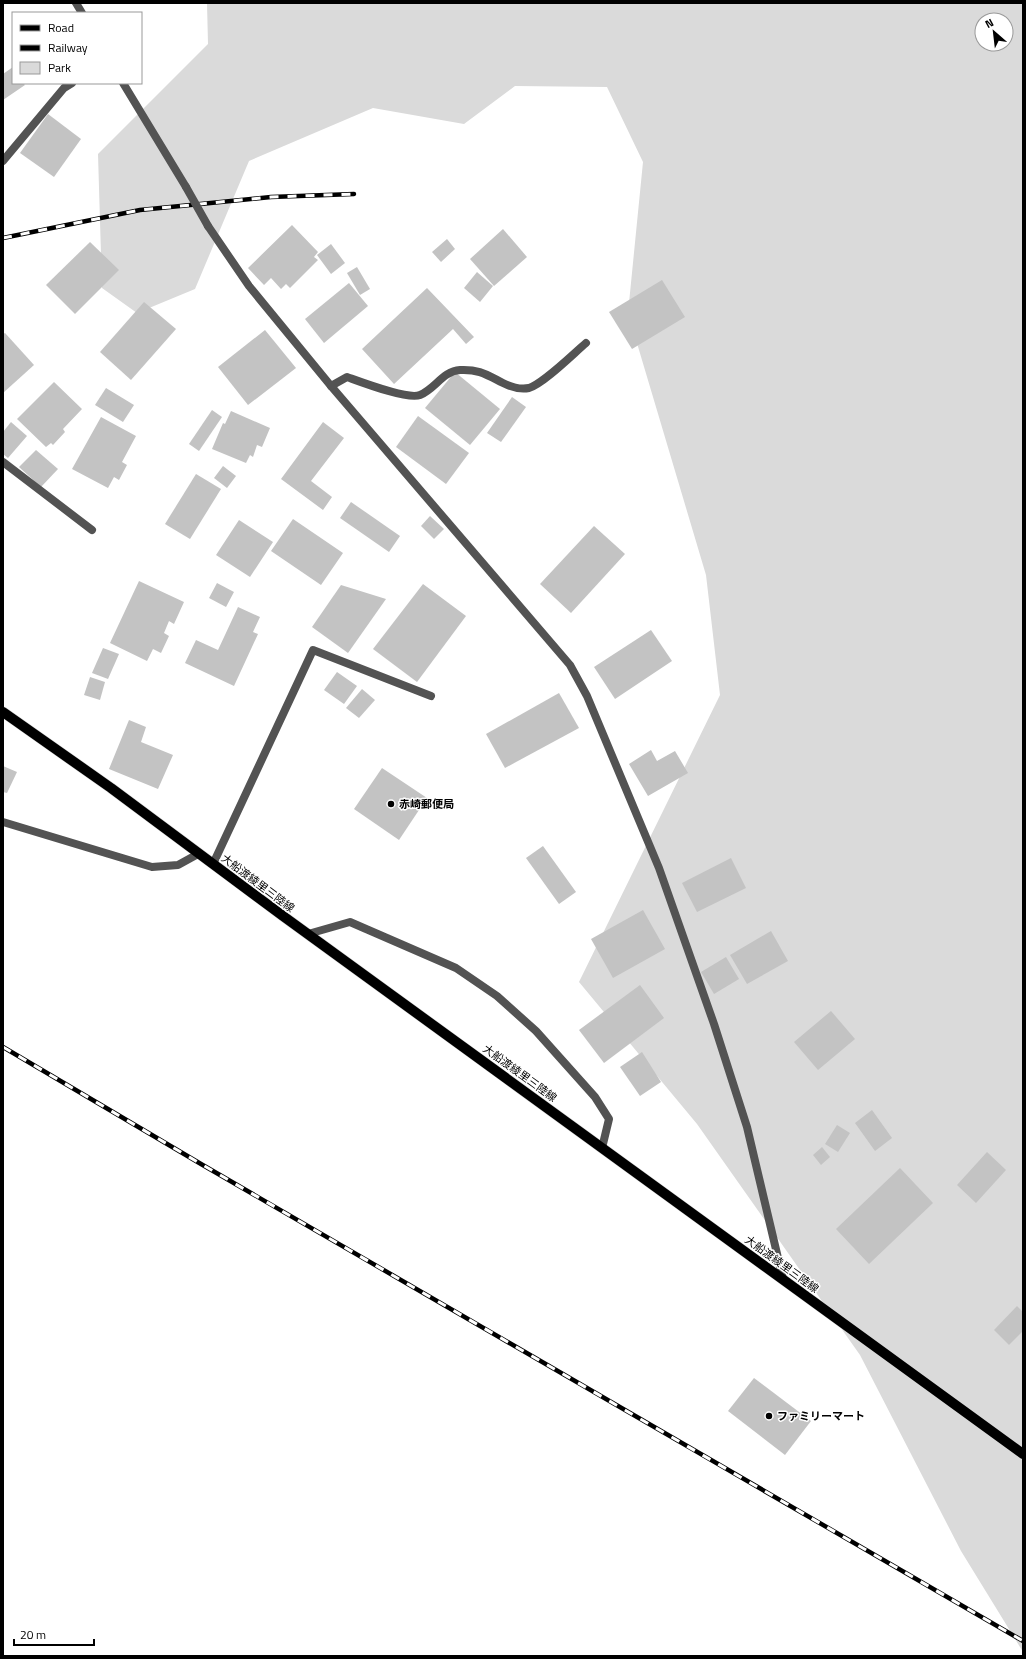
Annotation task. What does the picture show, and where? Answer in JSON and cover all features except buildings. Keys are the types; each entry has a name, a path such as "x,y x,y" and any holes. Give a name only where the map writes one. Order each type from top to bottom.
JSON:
{"main road":[{"name":"大船渡綾里三陸線","path":"3,712 111,788 198,854 1023,1454"}],"street":[{"path":"76,3 81,12"},
{"path":"3,161 64,88 70,84"},
{"path":"124,84 186,186 208,226 249,286 331,386 570,665 587,696 659,868 714,1024 748,1127 782,1279"},
{"path":"331,386 347,377 407,396 419,396 449,373 459,370 477,370 514,388 529,388 541,381 586,343"},
{"path":"3,462 92,530"},
{"path":"213,864 313,650 431,696"},
{"path":"3,822 152,867 178,866 198,854"},
{"path":"308,934 350,922 456,968 498,996 536,1031 595,1097 609,1119 602,1148"}],"green space":[{"path":"207,3 1023,3 1023,1652 961,1551 860,1355 697,1124 579,982 720,695 706,575 628,313 643,162 607,87 515,86 464,124 373,108 249,161 195,289 137,313 102,288 98,154 208,44"}],"railway":[{"path":"3,238 140,210 271,197 354,194"},
{"path":"3,1047 201,1164 1023,1641"}],"place":[{"name":"赤崎郵便局","path":"391,804"},
{"name":"ファミリーマート","path":"769,1416"}]}
